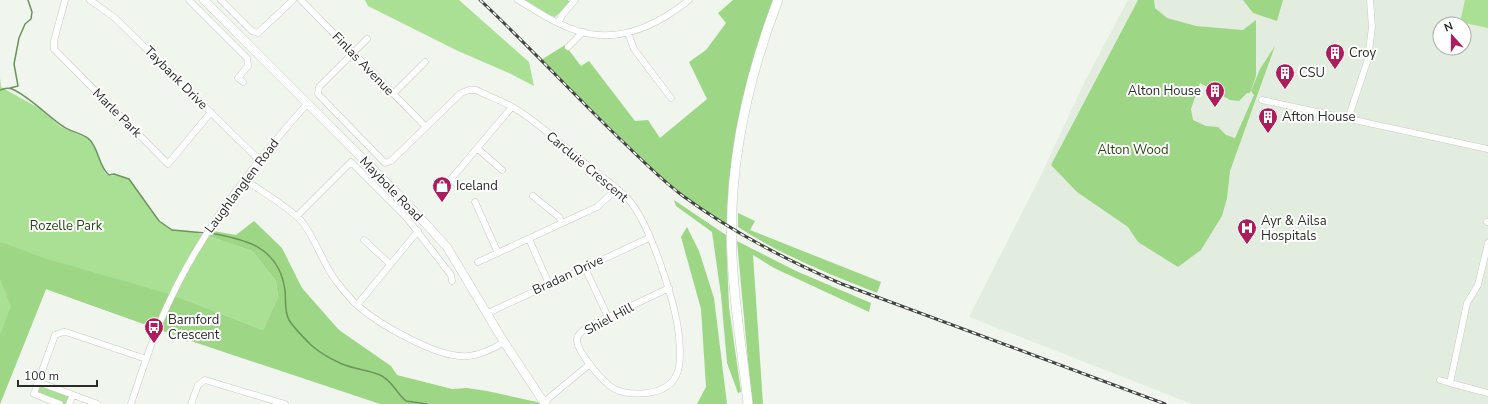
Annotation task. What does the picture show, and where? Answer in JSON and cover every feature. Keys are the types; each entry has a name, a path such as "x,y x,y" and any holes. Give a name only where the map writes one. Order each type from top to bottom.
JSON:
{"highway":[{"path":"748,404 734,283 731,212 733,178 737,143 753,73 778,0"}],"main road":[{"name":"Maybole Road","path":"204,0 401,197 447,247 488,313 504,342 545,403"}],"street":[{"name":"Marle Park","path":"65,0 54,41 54,49 168,164 211,112"},
{"path":"190,0 247,58 248,66 238,78 243,82"},
{"path":"222,0 252,31 258,33 293,0"},
{"name":"Finlas Avenue","path":"301,0 426,127"},
{"path":"306,5 311,0"},
{"path":"518,0 558,23 583,32 611,35 628,33 654,23 689,0"},
{"path":"558,23 563,14 575,0"},
{"path":"1348,119 1368,59 1372,27 1370,0"},
{"name":"Taybank Drive","path":"93,1 115,18 259,160"},
{"path":"568,48 583,32"},
{"path":"628,33 634,49 671,98"},
{"path":"367,39 319,87 318,94 385,164 391,161 426,127"},
{"path":"393,94 425,62"},
{"name":"Carcluie Crescent","path":"426,127 461,93 469,90 476,90 512,107 617,188 636,210 669,288 678,329 680,350 678,372 674,382 664,389 656,392 629,393 610,386 590,364"},
{"path":"1262,100 1488,149"},
{"name":"Laughlanglen Road","path":"131,404 146,359 172,295 207,233 244,179 307,104"},
{"path":"458,185 452,179 512,107"},
{"path":"478,149 502,170"},
{"path":"297,216 351,162 418,231 451,275 452,281"},
{"path":"244,179 297,216 303,222 335,280 357,305 371,316 416,342 456,356 481,354 504,342"},
{"path":"478,262 597,207 617,188"},
{"path":"533,196 559,217 562,223"},
{"path":"475,202 498,253"},
{"path":"357,305 418,231"},
{"name":"Bradan Drive","path":"488,313 649,238"},
{"path":"529,239 549,284"},
{"path":"364,240 390,264"},
{"path":"1450,383 1467,303 1478,285 1488,244"},
{"path":"585,268 608,317"},
{"name":"Shiel Hill","path":"590,364 579,350 577,339 580,333 589,326 669,288"},
{"path":"60,404 34,394 53,338 58,333 63,332 146,359"},
{"path":"545,403 590,364"},
{"path":"190,404 198,385 205,380 285,404"},
{"path":"1440,380 1488,394"},
{"path":"38,382 98,404"},
{"path":"69,404 73,395"}],"shaded area":[{"name":"Ayr & Ailsa Hospitals","path":"1128,0 1488,0 1488,404 1192,404 969,317 1042,173 1086,79"}],"green space":[{"path":"365,0 459,0 529,62 534,86 511,74 458,51 368,6"},
{"path":"525,0 568,0 570,3 555,17"},
{"path":"733,0 778,0 753,73 731,212 726,224 682,195 665,181 541,60 565,45 581,66 589,61 635,121 648,120 660,138 707,99 689,62 706,50 726,23 718,13"},
{"name":"Alton Wood","path":"1138,0 1154,0 1155,8 1167,18 1196,26 1243,30 1256,20 1256,76 1250,93 1247,93 1239,101 1230,100 1200,83 1191,109 1193,120 1206,126 1218,127 1226,135 1235,138 1254,95 1251,91 1260,69 1275,46 1230,171 1227,198 1222,216 1201,250 1178,267 1138,242 1128,227 1077,192 1051,165"},
{"path":"1243,0 1283,0 1277,21 1253,13"},
{"path":"1465,0 1488,0 1488,28 1472,25 1472,16 1461,16"},
{"name":"Rozelle Park","path":"0,78 1,87 37,107 61,127 89,139 96,150 105,173 109,176 115,175 129,179 158,221 172,230 190,231 204,235 158,329 46,289 0,404"},
{"path":"674,200 726,235 729,307 741,392 738,393 727,363 721,295 712,232 676,206"},
{"path":"738,213 755,221 750,230 881,282 877,293 841,279 788,255 754,237 738,227"},
{"path":"254,221 282,248 302,288 339,330 391,366 397,375 452,389 467,388 487,391 546,404 380,404 194,342 46,289 0,404 0,335 11,306 0,279 0,242 47,259 173,295 263,330 278,297 276,281 252,251 205,235 208,230 236,235"},
{"path":"687,227 699,251 714,298 727,404 697,404 706,387 701,309 681,237"},
{"path":"205,235 252,251 276,281 278,297 263,330 173,295"},
{"path":"737,241 796,271 871,303 869,312 774,268 753,255 763,404 752,404"},
{"path":"38,382 73,395 69,404 60,404 34,394"}],"waterway":[{"path":"10,88 18,86 14,64 19,38 25,24 31,19 32,12 28,0"},
{"path":"0,90 9,88 18,92 64,127 88,138 93,144 106,172 109,175 114,174 129,179 159,221 172,230 205,233"},
{"path":"209,233 248,242 268,255 276,264 282,275 285,290 286,313 289,320 314,348 342,364 384,377 406,401 427,404"}],"railway":[{"path":"480,0 658,176 683,196 721,222 780,255 842,284 1165,404"}],"place":[{"name":"Croy","path":"1335,70"},
{"name":"CSU","path":"1285,90"},
{"name":"Alton House","path":"1215,108"},
{"name":"Afton House","path":"1268,134"},
{"name":"Iceland","path":"442,203"},
{"name":"Ayr & Ailsa Hospitals","path":"1247,245"},
{"name":"Barnford Crescent","path":"154,344"}]}
